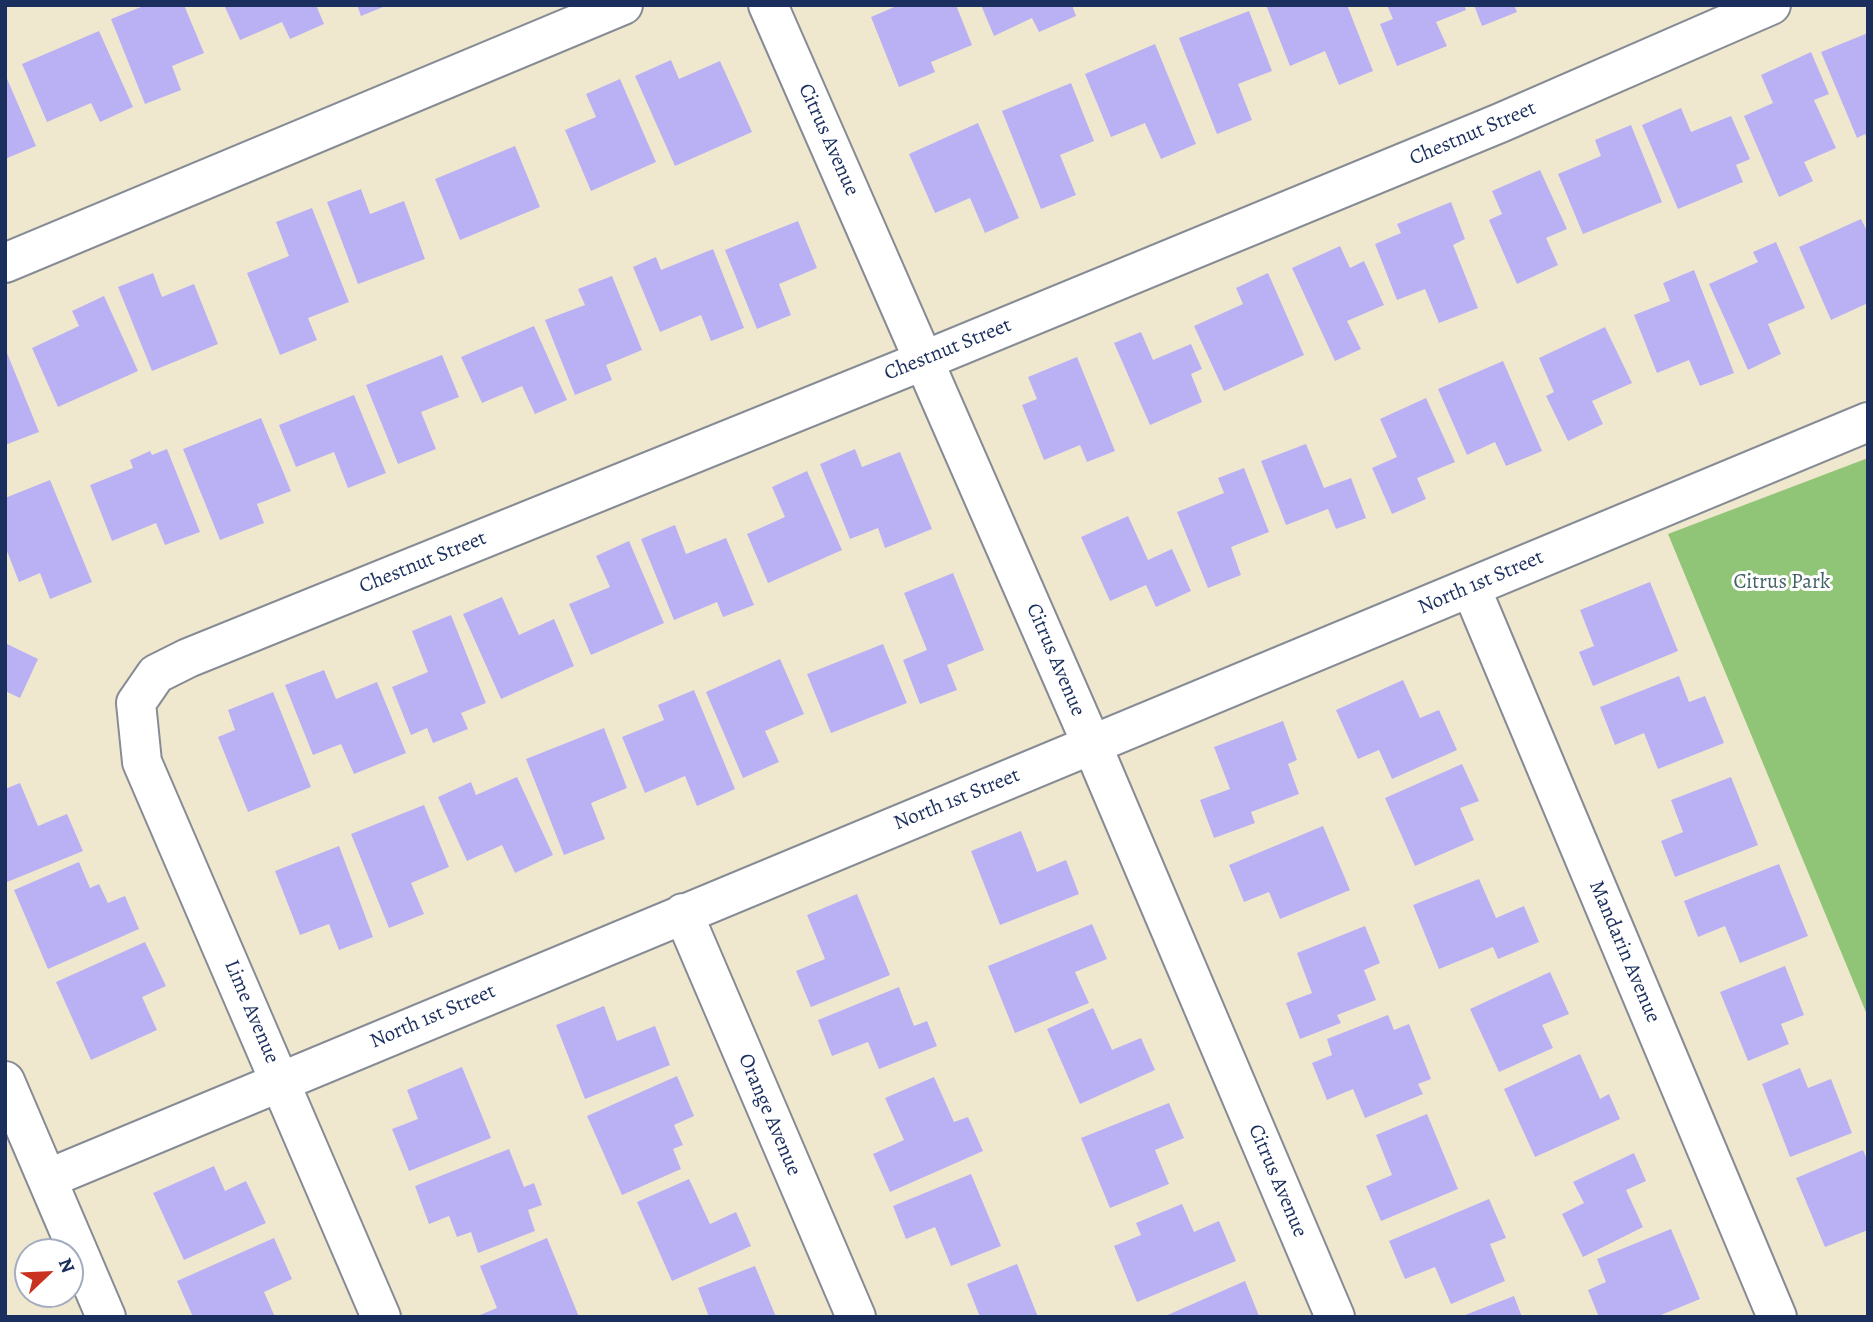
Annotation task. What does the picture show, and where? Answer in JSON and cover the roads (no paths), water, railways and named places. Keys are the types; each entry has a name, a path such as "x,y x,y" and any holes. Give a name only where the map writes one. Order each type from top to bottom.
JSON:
{"street":[{"path":"5,263 623,5"},
{"name":"Citrus Avenue","path":"768,5 1092,745 1335,1317"},
{"name":"Chestnut Street","path":"136,704 156,674 188,658 925,360 1500,123 1771,5"},
{"name":"North 1st Street","path":"47,1179 1868,422"},
{"name":"Mandarin Avenue","path":"1471,588 1777,1317"},
{"name":"Lime Avenue","path":"136,704 142,762 381,1317"},
{"name":"Orange Avenue","path":"683,914 856,1317"},
{"path":"5,1081 106,1317"}],"park label":[{"name":"Citrus Park","path":"1782,583"}]}
